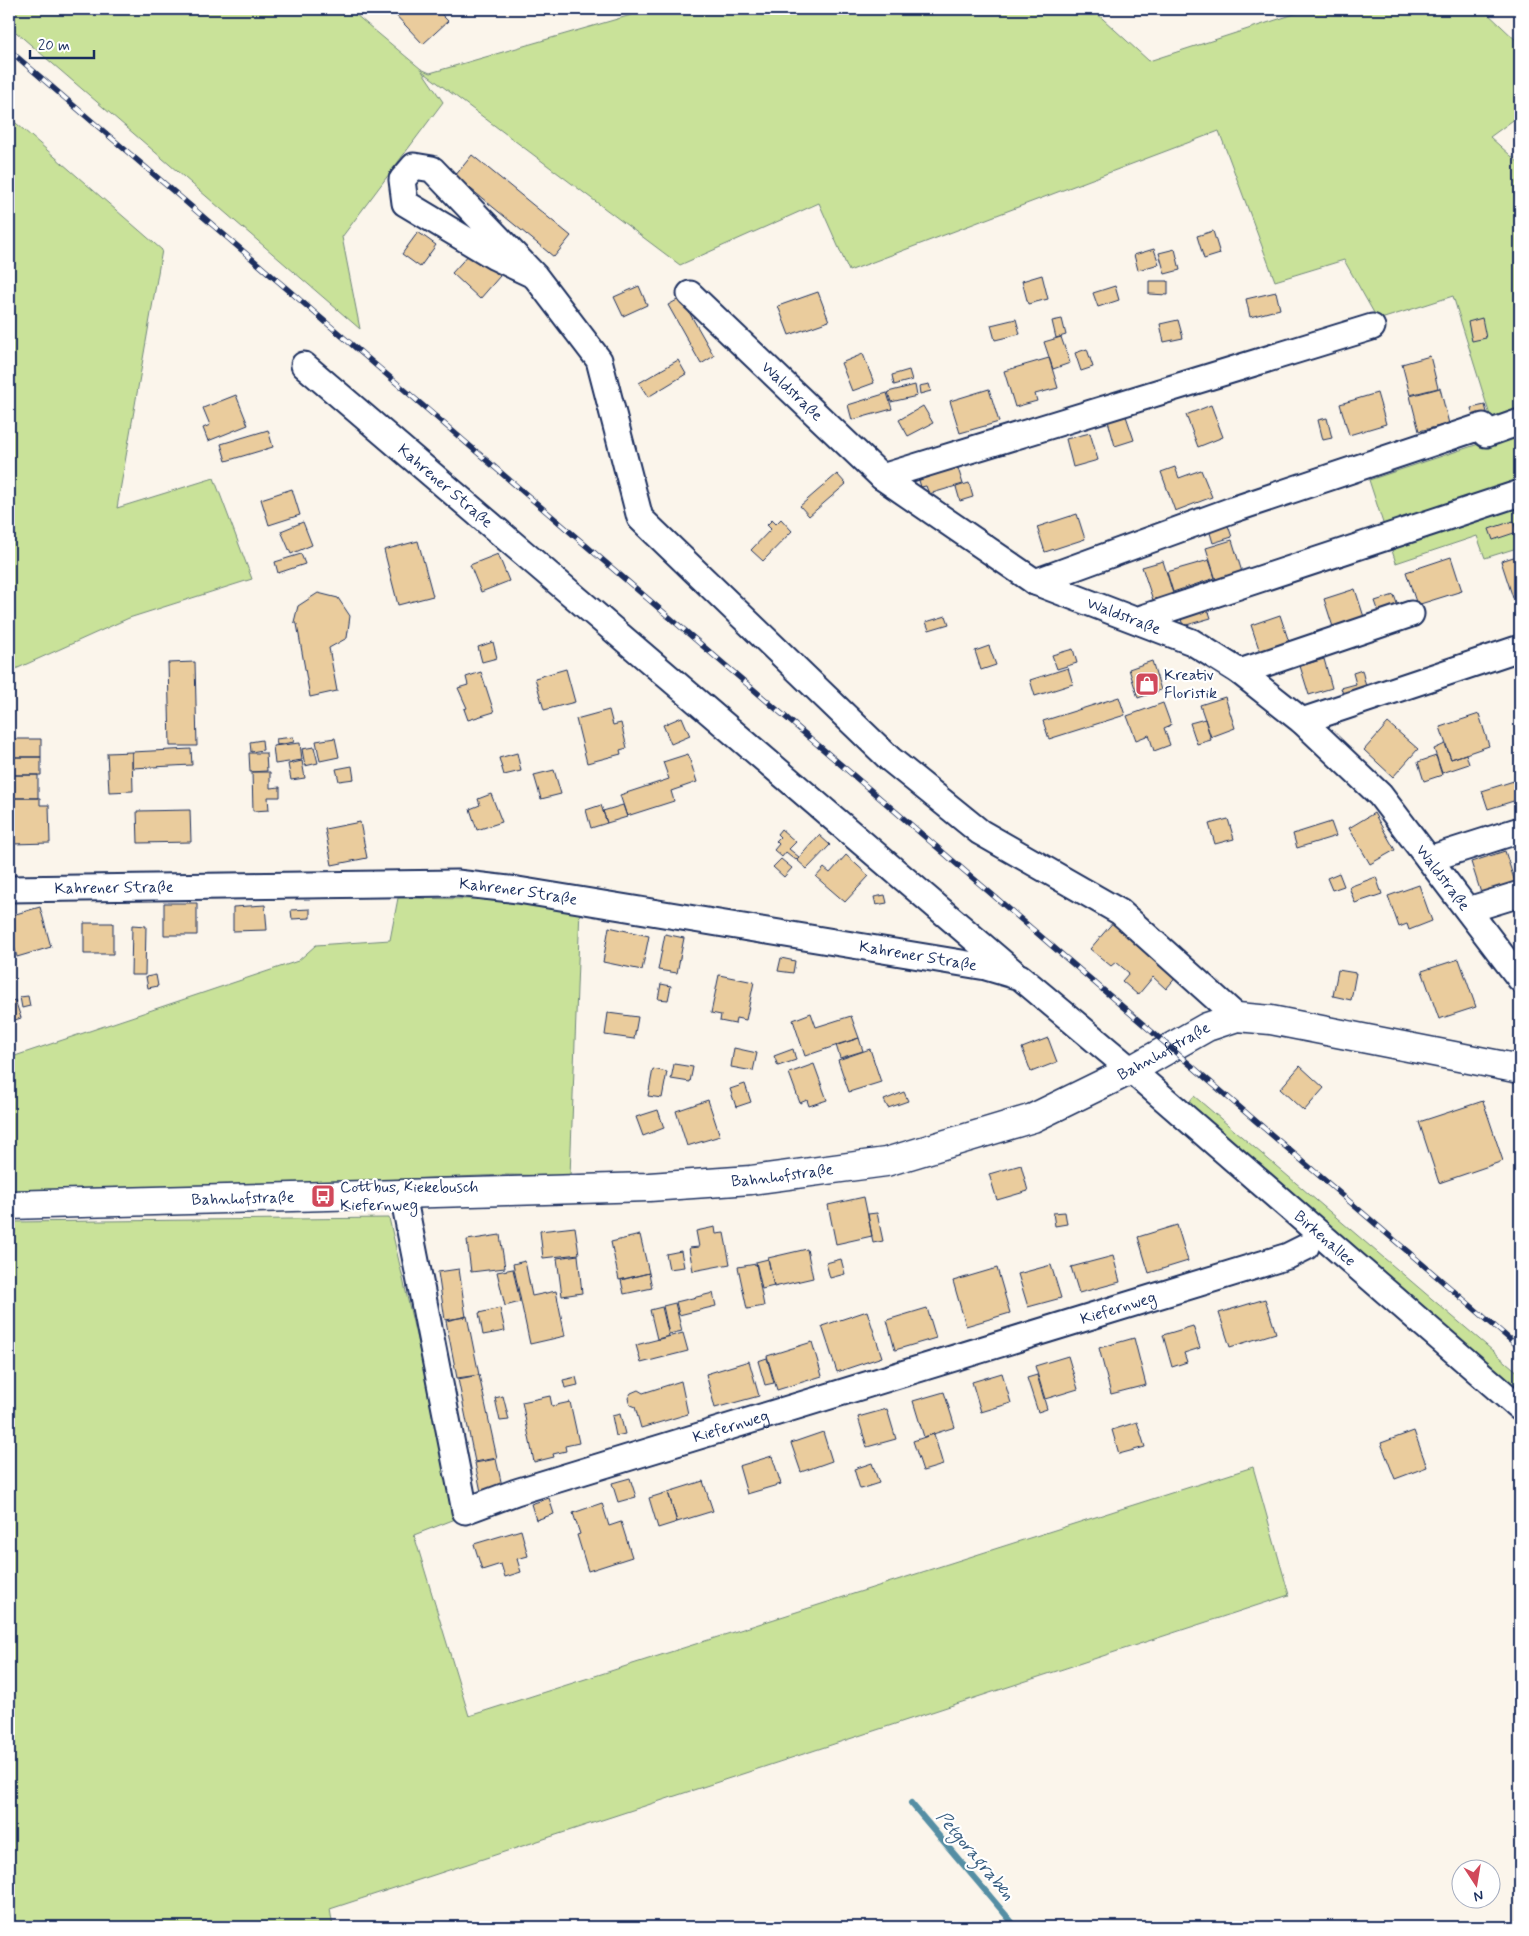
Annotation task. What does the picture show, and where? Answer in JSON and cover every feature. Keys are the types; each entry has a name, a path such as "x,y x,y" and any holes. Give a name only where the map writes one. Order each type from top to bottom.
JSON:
{"main road":[{"name":"Bahnhofstraße","path":"9,1205 649,1187 751,1180 860,1167 886,1162 1032,1118 1131,1070 1207,1027 1237,1017 1271,1020 1520,1069"}],"street":[{"path":"534,276 495,257 405,202 402,180 414,166 432,169 534,276 599,360 640,518 890,760 980,832 1120,912 1237,1017"},
{"name":"Waldstraße","path":"690,294 882,477 1035,582 1192,642 1240,672 1302,722 1380,795 1520,979"},
{"path":"882,477 1372,327"},
{"name":"Kahrener Straße","path":"304,365 1020,978 1131,1070"},
{"path":"1035,582 1232,510 1483,426 1486,434 1520,422"},
{"path":"1136,620 1520,493"},
{"path":"1240,672 1411,614"},
{"path":"1302,722 1520,648"},
{"path":"1429,859 1520,830"},
{"name":"Kahrener Straße","path":"9,889 457,883 518,890 986,967 1020,978"},
{"path":"1468,910 1520,894"},
{"name":"Birkenallee","path":"1131,1070 1520,1408"},
{"name":"Kiefernweg","path":"403,1195 465,1511 525,1490 1288,1256 1306,1247"}],"green space":[{"path":"9,9 349,9 421,69 430,73 652,9 1092,9 1149,61 1310,9 1483,9 1520,44 1520,115 1490,137 1520,164 1520,547 1485,558 1477,536 1396,563 1369,480 1497,438 1453,296 1378,320 1344,260 1275,281 1219,131 849,271 819,203 680,265 422,71 443,102 342,237 360,329 9,26"},
{"path":"9,117 162,250 117,508 214,478 252,579 129,618 9,672"},
{"path":"398,898 473,899 580,908 570,1176 504,1175 9,1196 9,1058 298,961 316,945 390,940"},
{"path":"1194,1096 1520,1374 1520,1403 1186,1106"},
{"path":"389,1218 458,1518 414,1535 469,1716 1253,1467 1289,1595 330,1909 333,1927 9,1927 9,1222"}],"building":[{"path":"390,9 436,9 448,21 423,44"},
{"path":"472,155 571,236 554,257 455,176"},
{"path":"1213,231 1220,254 1204,259 1197,236"},
{"path":"418,232 436,245 420,267 402,254"},
{"path":"1154,249 1159,264 1138,270 1134,255"},
{"path":"1175,249 1180,270 1165,274 1159,253"},
{"path":"471,252 500,276 480,299 452,273"},
{"path":"1042,275 1048,299 1028,304 1022,281"},
{"path":"1149,281 1168,281 1168,295 1149,294"},
{"path":"639,286 647,305 623,316 614,297"},
{"path":"1115,286 1119,300 1098,307 1093,293"},
{"path":"818,292 829,321 789,335 778,306"},
{"path":"1276,292 1280,309 1250,317 1246,299"},
{"path":"681,298 714,356 701,364 668,305"},
{"path":"1482,318 1486,338 1472,341 1468,322"},
{"path":"1016,319 1020,334 995,340 991,325"},
{"path":"1062,319 1066,335 1056,338 1052,321"},
{"path":"1178,320 1183,338 1164,342 1160,324"},
{"path":"1061,337 1070,363 1053,369 1044,342"},
{"path":"1087,349 1093,367 1081,371 1075,353"},
{"path":"863,354 874,383 852,391 841,363"},
{"path":"1430,356 1438,388 1410,395 1402,364"},
{"path":"1049,358 1058,388 1035,394 1037,401 1015,407 1004,371"},
{"path":"678,360 686,374 648,397 639,383"},
{"path":"909,370 912,380 894,385 892,375"},
{"path":"929,384 931,391 920,394 919,386"},
{"path":"915,385 917,396 891,402 888,392"},
{"path":"1440,388 1449,424 1419,431 1410,396"},
{"path":"989,389 999,422 960,433 950,401"},
{"path":"887,393 892,409 852,420 848,405"},
{"path":"1377,393 1386,424 1349,435 1340,404"},
{"path":"236,395 248,425 208,441 203,428 210,425 203,408"},
{"path":"1211,405 1223,437 1198,447 1186,415"},
{"path":"1485,405 1488,416 1474,419 1471,408"},
{"path":"923,406 933,423 908,436 899,420"},
{"path":"1126,416 1134,440 1115,446 1108,421"},
{"path":"1327,418 1332,438 1323,440 1318,420"},
{"path":"268,430 273,447 226,461 221,444"},
{"path":"1090,433 1098,460 1073,467 1066,439"},
{"path":"956,462 963,484 929,494 926,486 921,487 917,474"},
{"path":"1175,467 1179,478 1201,470 1212,497 1175,511 1161,472"},
{"path":"837,474 846,484 809,516 800,506"},
{"path":"969,483 973,497 960,501 956,487"},
{"path":"292,489 300,515 269,525 261,499"},
{"path":"1077,514 1085,539 1045,552 1037,527"},
{"path":"781,519 792,531 763,561 751,550 771,529 767,525 772,520 776,524"},
{"path":"1226,520 1232,537 1213,543 1208,526"},
{"path":"1513,521 1517,532 1493,540 1489,529"},
{"path":"303,522 312,545 291,554 281,531"},
{"path":"1232,540 1242,572 1216,580 1206,548"},
{"path":"418,541 433,596 398,605 384,550"},
{"path":"301,554 305,564 278,573 275,562"},
{"path":"498,554 509,581 481,592 470,565"},
{"path":"1520,555 1520,596 1513,598 1501,561"},
{"path":"1451,557 1462,591 1417,605 1406,572"},
{"path":"1209,560 1215,578 1173,592 1167,572"},
{"path":"1163,561 1175,600 1155,606 1142,567"},
{"path":"1355,589 1364,617 1333,627 1324,599"},
{"path":"318,593 338,598 350,616 347,638 329,648 337,691 310,697 297,624 294,622 298,606"},
{"path":"1394,595 1400,612 1381,618 1375,601"},
{"path":"1206,603 1211,618 1183,626 1179,612"},
{"path":"1280,615 1289,642 1260,652 1251,625"},
{"path":"946,616 949,624 929,630 926,622"},
{"path":"493,642 497,658 482,662 478,647"},
{"path":"989,646 996,665 981,670 975,651"},
{"path":"1073,649 1077,663 1057,669 1052,655"},
{"path":"1324,659 1332,688 1309,695 1300,666"},
{"path":"1152,661 1161,690 1138,698 1129,669"},
{"path":"195,662 197,746 170,746 168,663"},
{"path":"1068,668 1073,684 1035,696 1030,680"},
{"path":"566,669 575,702 544,710 535,678"},
{"path":"1362,670 1367,691 1344,697 1341,688 1356,684 1353,673"},
{"path":"481,672 494,712 468,720 464,709 467,708 458,688 468,685 466,677"},
{"path":"1119,697 1125,715 1049,739 1043,721"},
{"path":"1225,697 1235,728 1211,737 1200,705"},
{"path":"1163,703 1171,725 1164,728 1170,745 1154,751 1149,735 1136,740 1127,716"},
{"path":"609,710 613,725 621,723 627,748 620,750 621,754 587,763 576,719"},
{"path":"1479,714 1489,746 1451,759 1440,727"},
{"path":"682,717 690,736 671,744 663,725"},
{"path":"1205,719 1211,740 1197,744 1190,723"},
{"path":"1388,723 1418,749 1393,777 1364,750"},
{"path":"293,737 294,742 277,745 276,739"},
{"path":"335,738 339,757 320,761 316,741"},
{"path":"9,739 41,739 41,757 9,757"},
{"path":"262,740 263,750 251,752 250,742"},
{"path":"300,743 302,760 275,764 273,746"},
{"path":"1445,744 1451,759 1466,754 1469,764 1442,773 1434,749"},
{"path":"314,747 318,763 305,766 302,749"},
{"path":"191,749 192,765 132,768 132,752"},
{"path":"132,752 133,791 109,792 107,753"},
{"path":"249,753 266,753 267,771 250,772"},
{"path":"517,753 521,771 504,775 499,758"},
{"path":"688,754 697,782 671,791 674,801 627,816 620,795 669,779 663,762"},
{"path":"1436,756 1442,775 1424,781 1418,762"},
{"path":"9,757 41,757 41,775 9,775"},
{"path":"302,761 305,778 291,780 288,764"},
{"path":"352,766 354,779 339,781 336,769"},
{"path":"554,770 561,794 541,799 534,775"},
{"path":"252,772 270,772 270,788 280,787 280,797 268,797 269,810 253,811"},
{"path":"9,775 38,775 38,798 9,798"},
{"path":"1520,779 1520,799 1488,809 1482,791"},
{"path":"491,794 502,822 477,830 470,809 480,805 478,799"},
{"path":"10,798 40,798 40,805 49,805 50,843 12,844"},
{"path":"601,805 607,823 591,828 586,810"},
{"path":"623,805 627,817 607,823 603,811"},
{"path":"190,810 191,842 138,843 137,811"},
{"path":"1374,813 1395,850 1370,864 1349,828"},
{"path":"1228,819 1234,839 1215,844 1209,824"},
{"path":"360,822 367,858 332,865 325,829"},
{"path":"1331,822 1336,836 1297,848 1293,834"},
{"path":"781,829 796,842 789,849 799,857 796,860 786,852 782,857 774,850 779,844 776,841 780,837 777,834"},
{"path":"819,835 830,845 807,869 797,860"},
{"path":"1505,851 1515,882 1481,893 1471,862"},
{"path":"846,855 869,876 845,902 816,877 824,868 830,873"},
{"path":"781,859 792,868 784,877 773,867"},
{"path":"1339,873 1344,886 1332,890 1327,878"},
{"path":"1376,877 1382,894 1355,903 1349,887"},
{"path":"1419,885 1432,921 1409,930 1407,924 1399,927 1388,896"},
{"path":"885,895 887,903 876,905 874,897"},
{"path":"164,903 197,903 197,935 164,935"},
{"path":"265,905 267,930 233,931 233,907"},
{"path":"40,907 51,947 17,957 9,928 9,916"},
{"path":"310,909 310,918 292,919 291,910"},
{"path":"1115,920 1178,975 1166,989 1153,977 1138,995 1122,981 1129,973 1116,962 1111,966 1090,949"},
{"path":"84,923 113,923 113,954 84,954"},
{"path":"132,925 146,926 145,975 131,975"},
{"path":"609,927 649,936 642,970 603,962"},
{"path":"665,934 684,938 677,973 658,970"},
{"path":"781,958 795,961 793,973 778,971"},
{"path":"1459,959 1476,1007 1439,1019 1422,971"},
{"path":"1338,970 1356,973 1351,1000 1333,996"},
{"path":"156,975 158,986 148,988 146,977"},
{"path":"719,975 754,982 746,1020 736,1018 735,1024 720,1021 721,1015 711,1013"},
{"path":"661,984 671,986 668,1000 658,999"},
{"path":"28,996 30,1006 22,1008 20,997"},
{"path":"15,1000 21,1018 9,1022 9,1002"},
{"path":"608,1013 638,1017 634,1039 605,1035"},
{"path":"811,1013 816,1027 851,1016 859,1038 805,1056 793,1020"},
{"path":"859,1038 863,1051 840,1058 836,1045"},
{"path":"1048,1038 1057,1062 1031,1072 1022,1048"},
{"path":"734,1048 757,1053 753,1071 731,1067"},
{"path":"793,1049 796,1060 778,1066 774,1056"},
{"path":"870,1049 881,1082 849,1092 838,1060"},
{"path":"674,1064 693,1067 690,1082 671,1079"},
{"path":"814,1064 827,1100 809,1106 807,1100 800,1103 789,1073"},
{"path":"1300,1066 1324,1088 1304,1111 1280,1089"},
{"path":"653,1069 667,1072 662,1098 648,1096"},
{"path":"745,1084 751,1102 736,1107 730,1089"},
{"path":"904,1092 908,1101 888,1108 884,1100"},
{"path":"708,1100 720,1136 687,1146 676,1111"},
{"path":"1483,1101 1503,1161 1439,1183 1419,1122"},
{"path":"658,1110 664,1128 643,1136 636,1117"},
{"path":"1021,1165 1028,1191 997,1200 989,1174"},
{"path":"864,1197 872,1236 836,1244 828,1205"},
{"path":"1065,1212 1067,1224 1055,1226 1053,1213"},
{"path":"877,1213 883,1241 873,1243 868,1214"},
{"path":"1177,1225 1188,1261 1149,1273 1138,1237"},
{"path":"575,1227 579,1254 543,1258 540,1231"},
{"path":"715,1227 716,1234 724,1233 730,1264 693,1271 689,1248 699,1247 696,1231"},
{"path":"500,1235 505,1268 471,1272 467,1240"},
{"path":"640,1235 649,1273 619,1280 611,1242"},
{"path":"807,1249 813,1278 774,1287 768,1258"},
{"path":"681,1251 684,1267 669,1269 666,1254"},
{"path":"578,1255 582,1293 562,1296 557,1258"},
{"path":"1113,1256 1120,1282 1079,1293 1071,1267"},
{"path":"768,1259 774,1286 762,1289 756,1262"},
{"path":"841,1259 845,1274 830,1278 826,1263"},
{"path":"525,1261 532,1296 556,1291 565,1336 530,1344 513,1264"},
{"path":"756,1264 764,1306 747,1309 738,1267"},
{"path":"1051,1265 1061,1298 1028,1307 1018,1274"},
{"path":"997,1268 1010,1313 966,1326 953,1281"},
{"path":"459,1269 466,1317 445,1320 438,1272"},
{"path":"513,1269 520,1302 505,1306 497,1272"},
{"path":"649,1273 652,1288 624,1294 621,1280"},
{"path":"713,1293 716,1306 679,1315 676,1302"},
{"path":"1265,1299 1276,1333 1230,1347 1219,1313"},
{"path":"675,1303 682,1331 669,1334 663,1306"},
{"path":"662,1307 669,1336 657,1339 650,1310"},
{"path":"500,1308 505,1331 483,1335 479,1313"},
{"path":"927,1308 936,1338 895,1350 887,1320"},
{"path":"867,1311 882,1357 837,1372 822,1326"},
{"path":"467,1316 479,1375 457,1378 446,1321"},
{"path":"1193,1326 1200,1348 1184,1353 1187,1362 1172,1367 1163,1335"},
{"path":"683,1333 688,1351 641,1363 636,1345"},
{"path":"1134,1338 1146,1385 1111,1394 1099,1348"},
{"path":"812,1342 822,1376 777,1390 767,1356"},
{"path":"1068,1356 1078,1389 1045,1399 1035,1366"},
{"path":"767,1358 774,1383 765,1385 758,1361"},
{"path":"749,1361 759,1396 715,1408 706,1374"},
{"path":"1002,1373 1011,1403 981,1412 972,1382"},
{"path":"479,1375 497,1458 475,1462 458,1379"},
{"path":"1037,1375 1047,1409 1038,1412 1027,1378"},
{"path":"576,1377 578,1385 565,1388 563,1380"},
{"path":"681,1381 688,1414 641,1428 635,1407 630,1405 628,1398 631,1393 638,1390 643,1393"},
{"path":"944,1392 955,1427 924,1437 913,1401"},
{"path":"503,1396 509,1420 500,1421 495,1398"},
{"path":"550,1396 552,1406 570,1402 579,1443 565,1446 566,1451 553,1454 554,1457 534,1462 522,1402"},
{"path":"887,1409 896,1439 867,1447 858,1417"},
{"path":"620,1414 625,1434 616,1436 612,1416"},
{"path":"1137,1422 1145,1447 1119,1454 1112,1430"},
{"path":"1414,1431 1427,1467 1395,1479 1381,1443"},
{"path":"823,1432 832,1461 801,1472 791,1443"},
{"path":"934,1434 943,1465 923,1471 913,1441"},
{"path":"772,1456 781,1484 747,1494 739,1466"},
{"path":"496,1459 502,1486 481,1492 475,1463"},
{"path":"872,1463 879,1483 860,1489 854,1469"},
{"path":"630,1478 636,1497 618,1502 612,1483"},
{"path":"703,1481 713,1511 677,1522 668,1492"},
{"path":"668,1492 677,1522 658,1528 649,1498"},
{"path":"549,1498 554,1514 536,1520 531,1504"},
{"path":"602,1503 609,1526 621,1522 632,1557 588,1571 577,1535 580,1534 573,1513"},
{"path":"521,1530 528,1556 517,1559 521,1572 505,1577 501,1564 482,1570 474,1544"}],"waterway":[{"name":"Petgoragraben","path":"911,1803 1016,1927"}],"railway":[{"path":"9,50 1520,1348"}],"place":[{"name":"Kreativ Floristik","path":"1147,684"},
{"name":"Cottbus, Kiekebusch Kiefernweg","path":"323,1196"}]}
